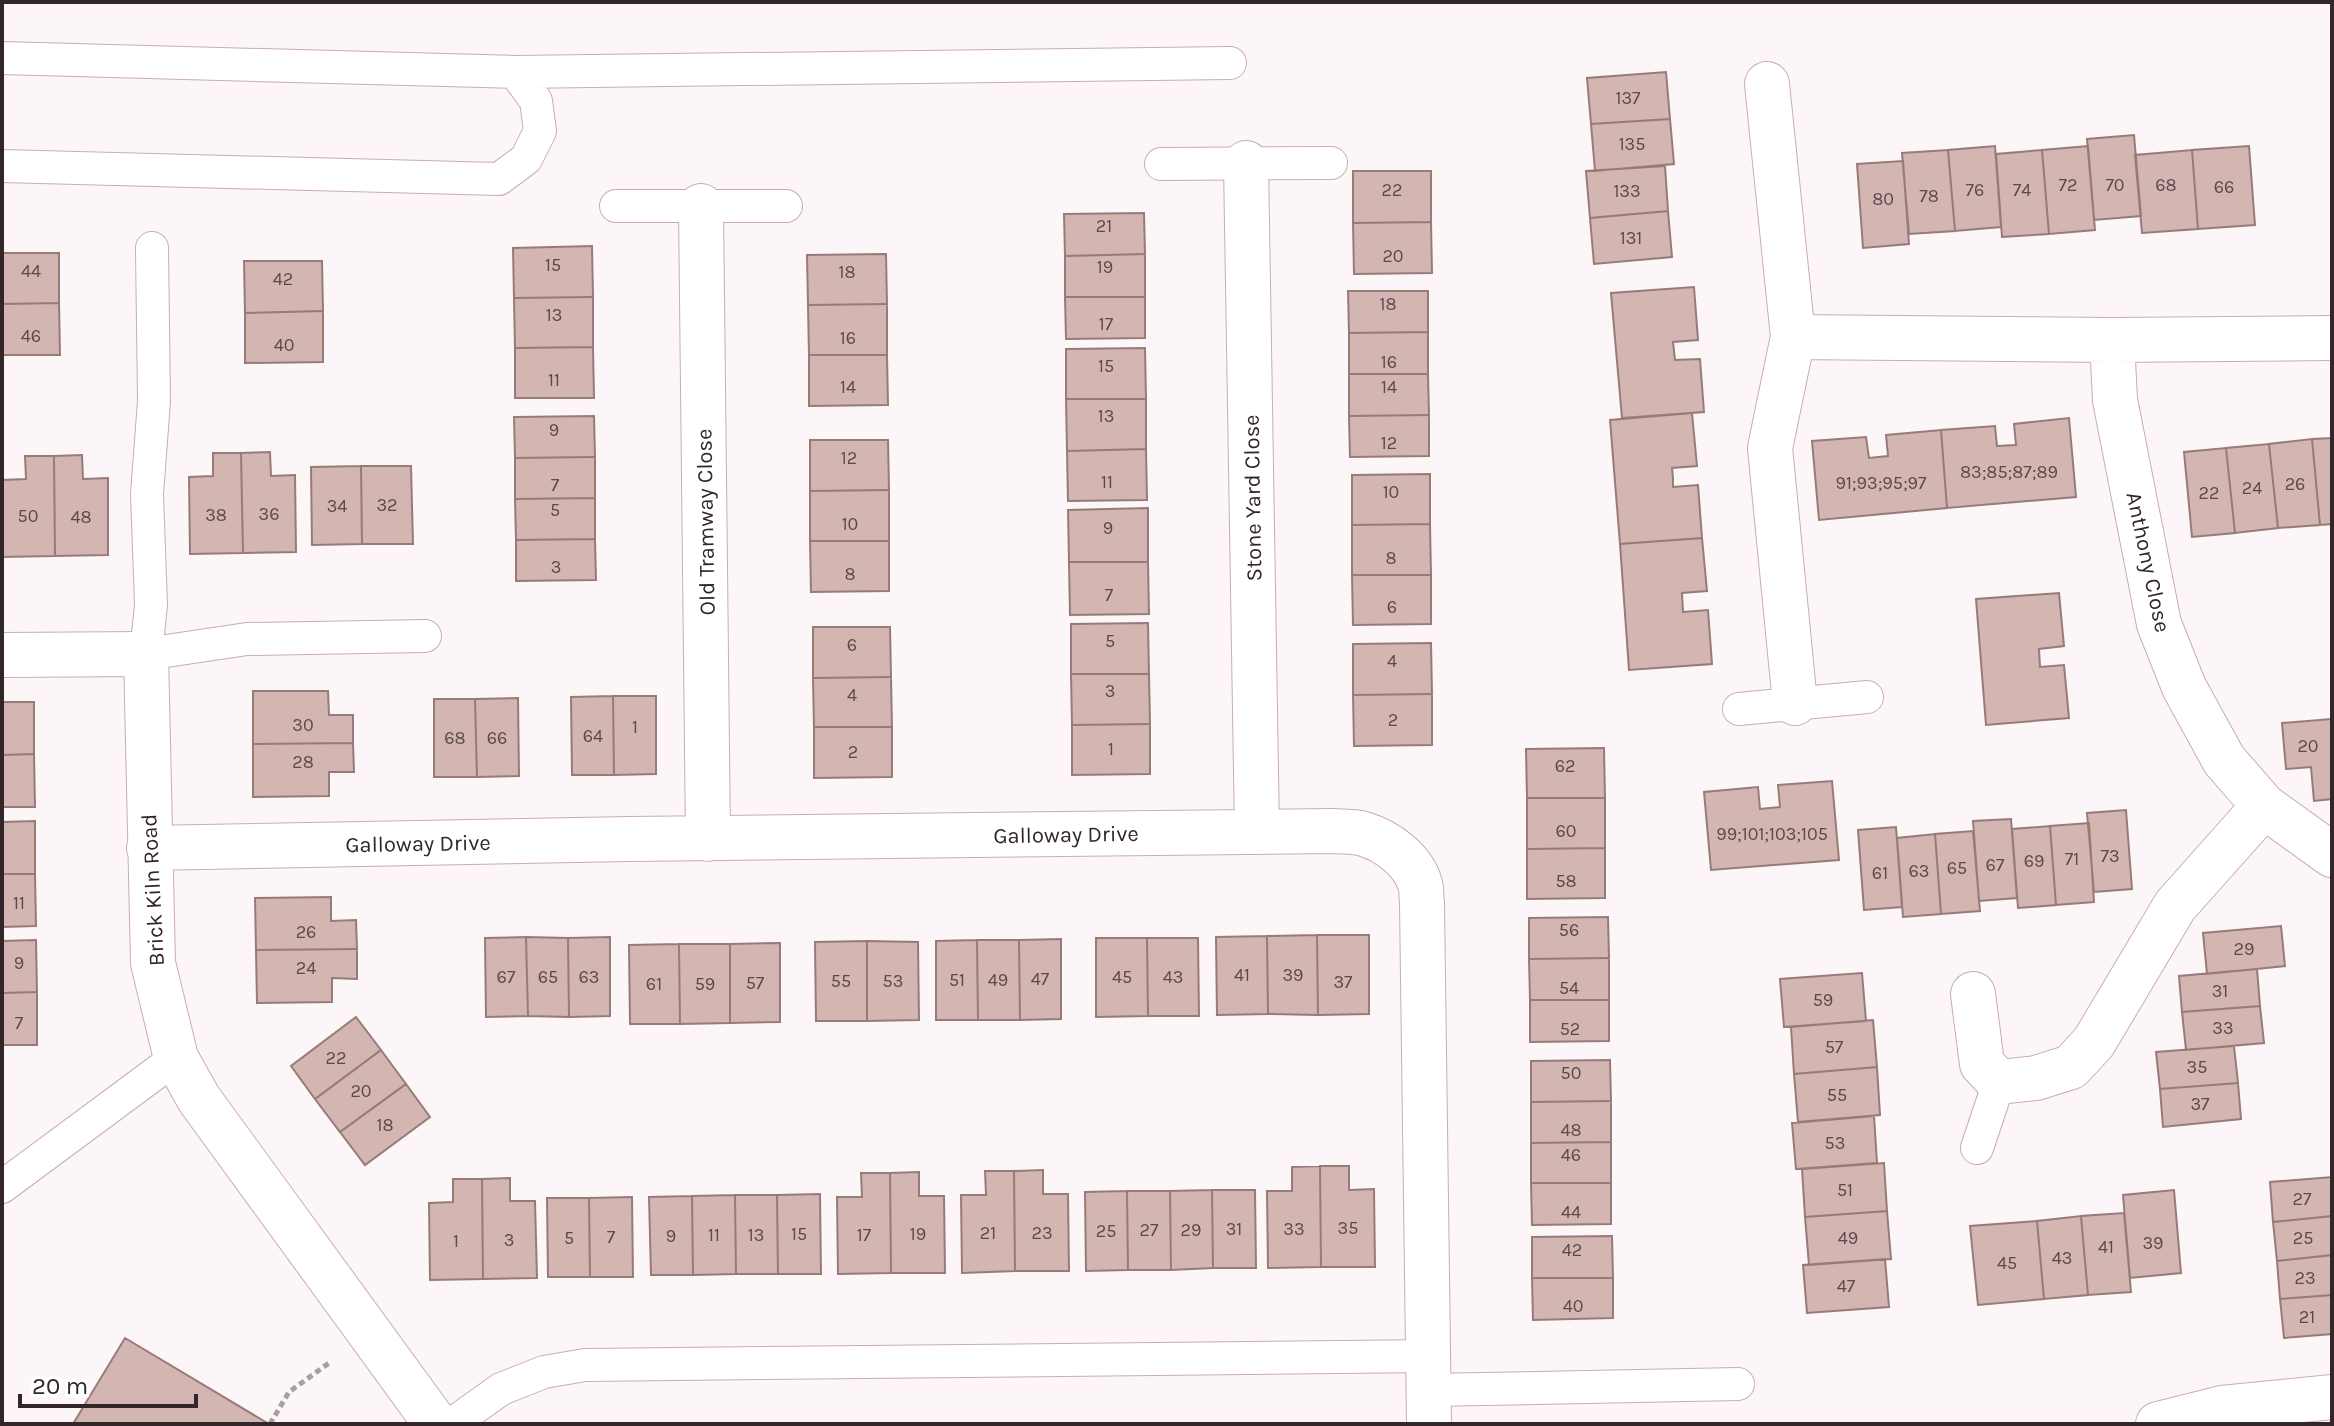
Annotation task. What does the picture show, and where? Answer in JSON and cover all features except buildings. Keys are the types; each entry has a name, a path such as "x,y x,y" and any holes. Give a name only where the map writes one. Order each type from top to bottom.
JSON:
{"street":[{"path":"1767,84 1793,337 1770,448 1795,703"},
{"name":"Stone Yard Close","path":"1246,163 1257,832"},
{"name":"Old Tramway Close","path":"701,206 708,839"},
{"path":"1793,337 2112,340 2332,338"},
{"name":"Anthony Close","path":"2112,340 2115,400 2159,624 2184,687 2224,760 2264,806 2332,855"},
{"path":"2,655 146,654"},
{"name":"Brick Kiln Road","path":"146,654 153,963 176,1058 199,1099 436,1424"},
{"path":"1973,994 1982,1064 1999,1082 2036,1078 2071,1067 2094,1042 2175,906 2264,806"},
{"name":"Galloway Drive","path":"149,848 1332,831 1362,833 1382,841 1400,854 1413,870 1420,884 1422,903 1430,1390"},
{"path":"2158,1424 2222,1408 2332,1397"}],"lane":[{"path":"2,58 515,72 1230,63"},
{"path":"2,166 499,179 526,159 540,131 536,101 515,72"},
{"path":"1161,164 1331,163"},
{"path":"616,206 786,206"},
{"path":"152,248 154,401 147,494 151,605 146,654 247,639 425,636"},
{"path":"1739,709 1867,697"},
{"path":"2,1187 176,1058"},
{"path":"1977,1148 1999,1082"},
{"path":"452,1424 501,1389 544,1372 585,1365 1430,1390 1738,1384"}],"path":[{"path":"270,1424 289,1392 371,1334"}]}
